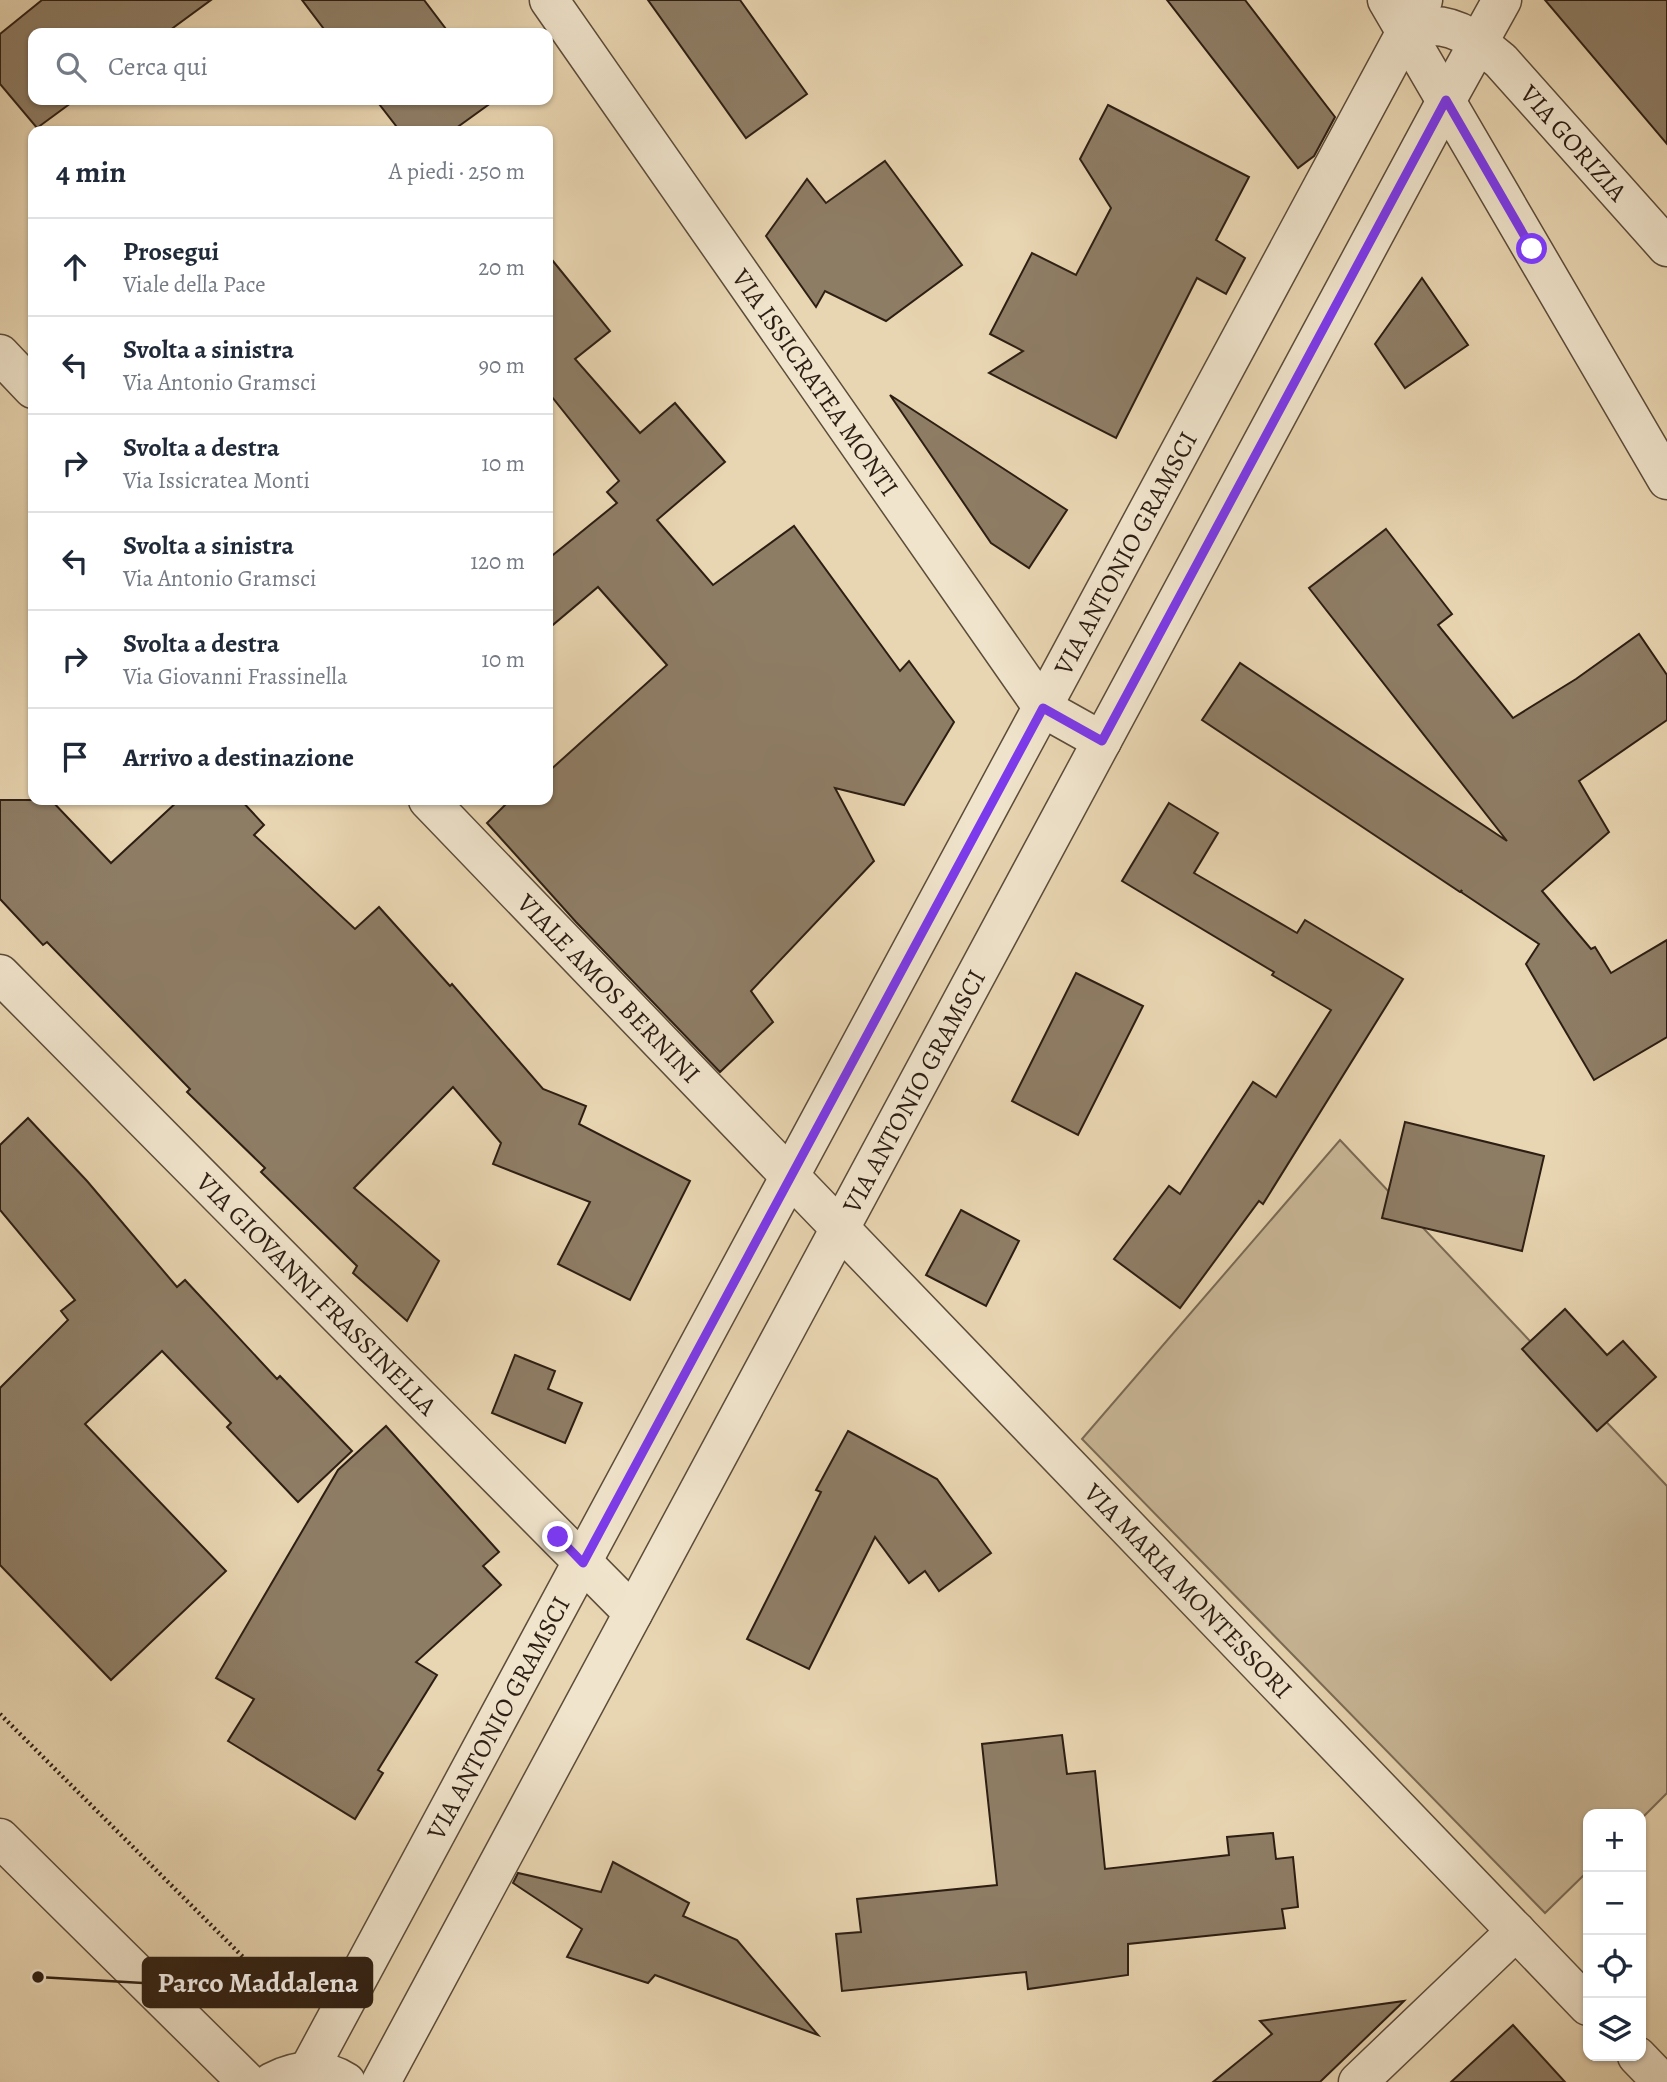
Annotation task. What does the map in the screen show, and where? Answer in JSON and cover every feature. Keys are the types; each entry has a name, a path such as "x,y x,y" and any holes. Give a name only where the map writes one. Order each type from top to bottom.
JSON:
{"street":[{"name":"VIA ISSICRATEA MONTI","path":"549,0 1043,708 1102,741"},
{"path":"1387,0 1667,480"},
{"name":"VIA ANTONIO GRAMSCI","path":"317,2055 1423,0"},
{"name":"VIA ANTONIO GRAMSCI","path":"381,2082 1502,0"},
{"path":"1407,34 1432,25 1457,31 1479,41"},
{"name":"VIA GORIZIA","path":"1479,41 1501,61 1667,247"},
{"path":"0,354 28,383"},
{"name":"VIALE AMOS BERNINI","path":"433,805 790,1177"},
{"name":"VIA GIOVANNI FRASSINELLA","path":"7,993 633,1613"},
{"name":"VIA MARIA MONTESSORI","path":"790,1177 1583,2001"},
{"path":"0,1838 247,2082"},
{"path":"1359,2082 1516,1931"},
{"path":"272,2082 290,2074 317,2055 326,2073 346,2082"},
{"path":"1642,2061 1662,2082"}],"path":[{"path":"0,1714 317,2055"}],"shaded area":[{"path":"1340,1140 1667,1486 1667,1793 1646,1814 1646,1809 1583,1809 1583,1876 1545,1913 1082,1439"}],"building":[{"path":"42,0 211,0 173,28 28,28 28,105 68,105 40,126 35,126 0,84 0,34"},
{"path":"302,0 424,0 445,28 323,28"},
{"path":"648,0 740,0 807,94 746,138"},
{"path":"1167,0 1245,0 1335,117 1314,156 1298,168"},
{"path":"1545,0 1667,0 1667,144"},
{"path":"380,105 488,105 459,126 396,126"},
{"path":"1108,105 1249,177 1216,240 1245,258 1226,294 1197,278 1116,438 989,373 1023,351 990,334 1032,253 1076,275 1111,208 1080,159"},
{"path":"885,161 962,265 886,321 825,291 816,307 766,236 807,179 826,203"},
{"path":"553,261 610,331 575,359 640,433 675,403 725,462 657,520 713,585 794,526 900,671 909,661 954,722 904,805 835,788 874,861 751,991 773,1022 720,1072 576,922 487,823 505,805 553,805 553,768 667,665 598,587 553,625 553,555 617,503 607,492 619,481 553,398"},
{"path":"1422,278 1468,345 1405,388 1375,344"},
{"path":"890,395 1067,510 1029,568 991,543"},
{"path":"1386,529 1452,614 1438,625 1513,718 1576,679 1639,634 1667,675 1667,720 1579,781 1609,832 1542,891 1591,949 1595,947 1611,973 1667,940 1667,1037 1594,1080 1526,964 1539,944 1461,892 1462,890 1460,892 1202,720 1240,663 1507,841 1309,588"},
{"path":"0,800 28,800 28,805 56,805 111,863 174,805 246,805 264,825 254,835 355,929 379,907 450,986 452,984 543,1089 586,1106 579,1124 690,1181 630,1300 558,1264 590,1202 493,1164 501,1143 453,1087 354,1188 439,1261 407,1321 353,1273 357,1266 261,1172 265,1168 187,1092 190,1089 47,942 43,945 0,899"},
{"path":"1169,803 1218,833 1194,873 1297,933 1305,920 1403,979 1263,1204 1259,1201 1180,1308 1114,1259 1169,1186 1180,1194 1253,1082 1276,1097 1331,1010 1272,975 1274,972 1122,881"},
{"path":"1076,973 1143,1006 1078,1135 1012,1101"},
{"path":"28,1118 87,1181 177,1287 185,1280 277,1379 280,1376 352,1451 298,1502 227,1427 231,1423 162,1351 85,1424 226,1571 111,1680 0,1565 0,1388 68,1320 61,1311 75,1300 0,1210 0,1145"},
{"path":"1405,1122 1544,1156 1522,1251 1382,1218"},
{"path":"961,1210 1019,1241 986,1306 926,1275"},
{"path":"1565,1309 1607,1355 1623,1341 1656,1377 1597,1431 1522,1349"},
{"path":"515,1355 555,1371 548,1389 582,1403 565,1443 492,1413"},
{"path":"386,1426 499,1552 483,1566 501,1585 416,1662 437,1675 378,1770 383,1773 355,1819 228,1741 254,1699 216,1678 338,1470"},
{"path":"848,1431 937,1479 991,1553 939,1591 925,1571 909,1583 875,1537 809,1669 747,1639 821,1492 816,1490"},
{"path":"1062,1735 1067,1774 1095,1771 1105,1869 1229,1855 1227,1837 1273,1833 1276,1859 1293,1857 1298,1907 1282,1909 1285,1928 1128,1944 1128,1975 1028,1989 1026,1972 842,1991 836,1934 861,1932 857,1899 997,1885 982,1744"},
{"path":"613,1862 689,1903 683,1916 737,1940 818,2035 655,1975 648,1983 567,1957 582,1929 513,1883 518,1873 601,1892"},
{"path":"1404,2001 1320,2082 1213,2082 1272,2034 1260,2021"},
{"path":"1513,2025 1565,2082 1451,2082"}],"place":[{"name":"Parco Maddalena","path":"38,1977"}],"route":[{"path":"558,1537 583,1563 1043,708 1102,741 1446,100 1532,249"}]}
